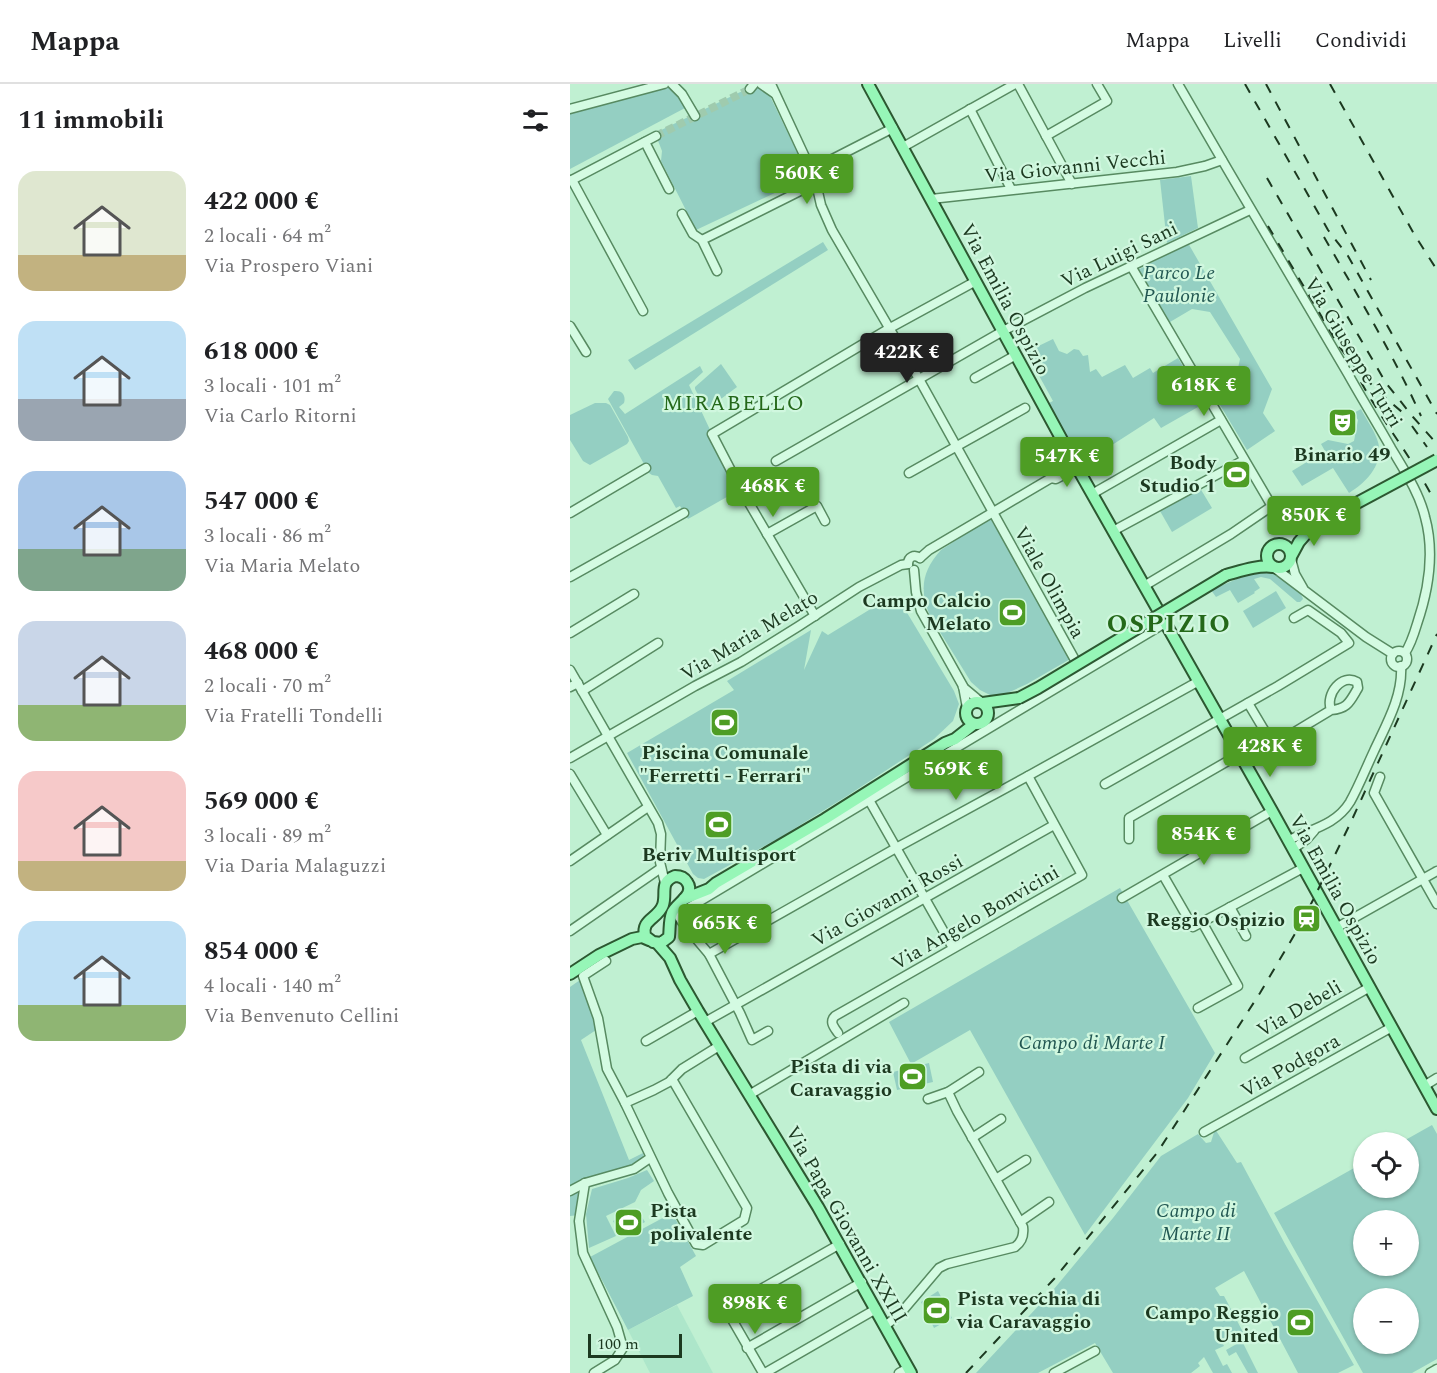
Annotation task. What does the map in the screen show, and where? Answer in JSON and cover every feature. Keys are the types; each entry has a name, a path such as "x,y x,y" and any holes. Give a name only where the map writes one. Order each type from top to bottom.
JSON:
{"main road":[{"name":"Via Emilia Ospizio","path":"868,84 1075,465 1199,681 1437,1109"},
{"path":"1284,545 1304,529 1437,460"},
{"path":"1226,575 1256,567 1284,567 1312,526"},
{"path":"967,711 969,720 978,724 984,722 988,717 1019,698 1267,553 1273,547 1284,545 1289,549 1292,557"},
{"path":"1267,553 1268,563 1275,568"},
{"path":"945,743 961,724 972,704 1019,698"},
{"path":"982,703 988,709 988,717"},
{"path":"684,905 716,883 825,819 945,743 956,739 974,723"},
{"path":"603,958 617,940 645,924 657,914 662,906 670,880 682,877 688,882 699,885 716,883"},
{"name":"Via Papa Giovanni XXIII","path":"688,882 689,892 684,905 676,905 672,912 669,937 670,958 698,1011 840,1244 885,1326 906,1371"},
{"path":"645,924 644,934 653,942"},
{"path":"570,974 603,958 637,937 653,942 664,942 669,937"},
{"name":"Via Papa Giovanni XXIII","path":"653,942 670,958"}],"street":[{"path":"570,109 664,84"},
{"path":"672,84 695,116"},
{"name":"Viale Olimpia","path":"761,84 773,88 811,170 821,205 832,230 919,379 1082,673"},
{"path":"903,147 1016,84 1072,184"},
{"path":"1046,136 1107,101 1097,84"},
{"name":"Via Giuseppe Turri","path":"1178,84 1420,500 1430,542 1430,567 1422,610 1405,653"},
{"path":"970,109 1011,189"},
{"path":"811,170 893,128"},
{"path":"643,311 571,181 656,136"},
{"path":"645,142 669,189"},
{"name":"Via Giovanni Vecchi","path":"931,199 1177,172 1205,166 1222,159"},
{"path":"702,240 816,183"},
{"name":"Via Luigi Sani","path":"776,461 1003,331 1131,266 1250,210"},
{"path":"682,214 693,234 702,240 717,271"},
{"path":"1131,266 1280,520 1286,526 1298,523"},
{"path":"815,616 738,484 712,434 890,328 976,281"},
{"path":"570,327 586,352"},
{"path":"975,378 1016,355"},
{"path":"909,473 1025,408"},
{"path":"1092,494 1221,420"},
{"path":"1113,531 1244,460"},
{"path":"967,711 963,687 921,611 911,567 919,568 922,565 920,558 929,550 1051,478 1056,479 1075,465"},
{"path":"570,513 646,468"},
{"path":"767,534 817,506 825,521"},
{"path":"1144,586 1231,534 1272,506"},
{"path":"570,577 684,513"},
{"path":"1292,557 1295,574 1304,588"},
{"name":"Via Maria Melato","path":"570,758 741,662 859,587 901,565 911,567"},
{"path":"1275,568 1366,637 1393,654"},
{"path":"570,633 634,594"},
{"path":"1105,784 1349,643 1341,633 1308,610 1294,618"},
{"path":"768,1031 752,1040 709,954 679,918 684,905 869,800 1165,623"},
{"path":"577,687 658,644"},
{"path":"1397,651 1405,653 1407,660 1404,665 1397,666 1393,663 1391,658 1393,654 1397,651"},
{"path":"1291,845 1307,839 1314,831 1333,820 1354,796 1393,708 1401,677 1401,666"},
{"path":"570,670 577,687 661,829 661,868 670,880"},
{"path":"709,954 1199,681"},
{"path":"963,687 982,703"},
{"path":"1248,703 1274,745"},
{"path":"1130,839 1129,818 1242,758 1274,745 1331,710"},
{"path":"570,774 607,836"},
{"name":"Via Angelo Bonvicini","path":"838,1033 832,1023 835,1016 1082,875 1028,776"},
{"path":"1380,777 1374,793 1437,904"},
{"path":"869,800 953,948"},
{"path":"570,861 648,807"},
{"path":"1122,898 1272,811"},
{"name":"Via Giovanni Rossi","path":"705,1022 1054,825"},
{"path":"660,855 668,869 670,880"},
{"path":"570,931 661,868"},
{"path":"1163,875 1193,927 1303,868"},
{"path":"1336,928 1437,871"},
{"path":"1230,907 1246,936"},
{"path":"1198,1008 1238,986 1202,922"},
{"path":"603,958 583,976 598,1018 607,1069 668,1193 696,1244 703,1245 744,1220 747,1208 672,1079"},
{"name":"Via Debeli","path":"1245,1058 1370,987"},
{"path":"749,1095 904,1003"},
{"path":"646,1041 698,1011"},
{"name":"Via Podgora","path":"1204,1132 1392,1027"},
{"path":"625,1103 654,1090 719,1046"},
{"path":"928,1099 948,1092 979,1072"},
{"path":"1424,1086 1437,1078"},
{"path":"885,1326 900,1314 939,1268 1015,1247 1023,1234 1023,1227 948,1092"},
{"path":"972,1138 1001,1119"},
{"path":"570,1191 585,1183 634,1169 650,1158"},
{"path":"996,1179 1026,1160"},
{"path":"585,1183 579,1221 583,1253 617,1327 623,1348 615,1360 594,1373"},
{"path":"1020,1222 1049,1202"},
{"path":"840,1244 726,1309 747,1348 764,1373 876,1309"},
{"path":"747,1348 861,1282"},
{"path":"1054,1373 1095,1351"},
{"path":"1430,1373 1437,1369"}],"green space":[{"path":"757,84 769,94 809,177 696,230 661,161 662,151 655,133"},
{"path":"669,87 679,97 685,108 570,169 570,113"},
{"path":"1191,176 1198,228 1167,243 1160,180"},
{"path":"823,242 828,250 635,370 628,360"},
{"name":"Parco Le Paulonie","path":"1188,243 1272,389 1263,413 1275,431 1247,450 1214,395 1235,382 1240,359 1210,312 1192,309 1170,322 1138,270"},
{"path":"1053,339 1059,351 1067,354 1074,349 1079,350 1083,356 1088,355 1090,372 1096,369 1102,377 1125,365 1133,378 1150,368 1153,373 1178,358 1205,403 1161,428 1154,418 1081,465 1047,404 1053,401 1026,352"},
{"path":"721,364 737,387 706,410 695,387"},
{"path":"700,366 703,372 689,385 741,489 688,519 680,506 676,508 658,476 649,473 608,399 614,391 622,393 625,400 619,407 625,414"},
{"path":"595,403 610,405 629,441 590,465 583,461 570,440 570,415"},
{"path":"1361,409 1379,447 1377,463 1368,477 1349,493 1333,468 1302,486 1292,471 1325,451 1321,444 1328,440 1348,444 1354,441 1358,420 1350,415"},
{"path":"1200,488 1212,508 1172,532 1160,511"},
{"path":"990,518 1072,658 1001,696 990,695 971,682 930,616 924,597 926,573 941,550"},
{"path":"1262,571 1286,580 1297,589 1303,599 1297,602 1270,579 1261,577 1254,579 1260,588 1238,603 1230,590 1216,597 1211,590 1244,576"},
{"path":"1276,591 1286,608 1253,628 1243,611"},
{"path":"897,596 954,691 959,704 953,721 934,739 781,837 704,879 698,878 693,874 627,753 734,690 727,681 811,630 804,670 822,631 828,635 887,599"},
{"name":"Campo di Marte I","path":"1120,888 1215,1053 1188,1098 1085,1235 970,1030 911,1064 889,1022"},
{"path":"580,980 596,1024 596,1030 581,1040 629,1160 643,1153 645,1162 585,1186 580,1215 570,1216 570,987"},
{"name":"Pista di via Caravaggio","path":"929,1063 933,1082 897,1090 893,1072"},
{"path":"1432,1125 1437,1134 1437,1359 1412,1373 1363,1373 1274,1213 1353,1169 1353,1198 1419,1198 1419,1132"},
{"name":"Campo di Marte II","path":"1215,1129 1237,1163 1241,1162 1354,1365 1338,1373 1298,1373 1244,1271 1215,1288 1220,1296 1224,1296 1244,1334 1238,1337 1235,1332 1221,1340 1224,1346 1215,1350 1223,1366 1227,1364 1232,1373 1213,1373 1204,1357 1198,1363 1200,1366 1191,1373 1113,1373 1095,1343 1038,1373 976,1373 1054,1289 1161,1156 1198,1134 1206,1143 1211,1142"},
{"path":"647,1170 654,1181 641,1190 635,1202 606,1216 616,1236 589,1248 586,1214 592,1189"},
{"name":"Pista polivalente","path":"637,1209 645,1222 621,1235 613,1221"},
{"path":"672,1213 696,1256 680,1267 693,1296 628,1330 590,1257"},
{"name":"Pista vecchia di via Caravaggio","path":"938,1291 952,1318 934,1328 921,1302"},
{"path":"677,1305 713,1373 650,1373 628,1330"},
{"path":"1242,1341 1258,1373 1248,1373 1236,1352 1229,1356 1226,1350"}],"tunnel":[{"path":"656,136 750,89"}],"railway":[{"path":"1245,84 1328,230 1348,256 1437,414"},
{"path":"1266,84 1371,280"},
{"path":"1330,84 1414,234 1437,270"},
{"path":"1267,178 1386,383 1437,444"},
{"path":"1268,226 1339,346 1368,381 1402,412"},
{"path":"1324,237 1387,348 1421,416"},
{"path":"1361,382 1433,498"},
{"path":"1412,426 1427,447"},
{"path":"966,1373 1054,1279 1157,1153 1260,993 1313,900 1437,634"}],"place":[{"name":"Binario 49","path":"1342,423"},
{"name":"Body Studio 1","path":"1237,474"},
{"name":"Campo Calcio Melato","path":"1012,612"},
{"name":"Piscina Comunale \"Ferretti - Ferrari\"","path":"725,722"},
{"name":"Beriv Multisport","path":"719,824"},
{"name":"Reggio Ospizio","path":"1306,919"},
{"name":"Pista di via Caravaggio","path":"913,1077"},
{"name":"Pista polivalente","path":"629,1222"},
{"name":"Pista vecchia di via Caravaggio","path":"936,1310"},
{"name":"Campo Reggio United","path":"1300,1323"}],"district":[{"name":"MIRABELLO","path":"734,403"},
{"name":"OSPIZIO","path":"1169,623"}]}
